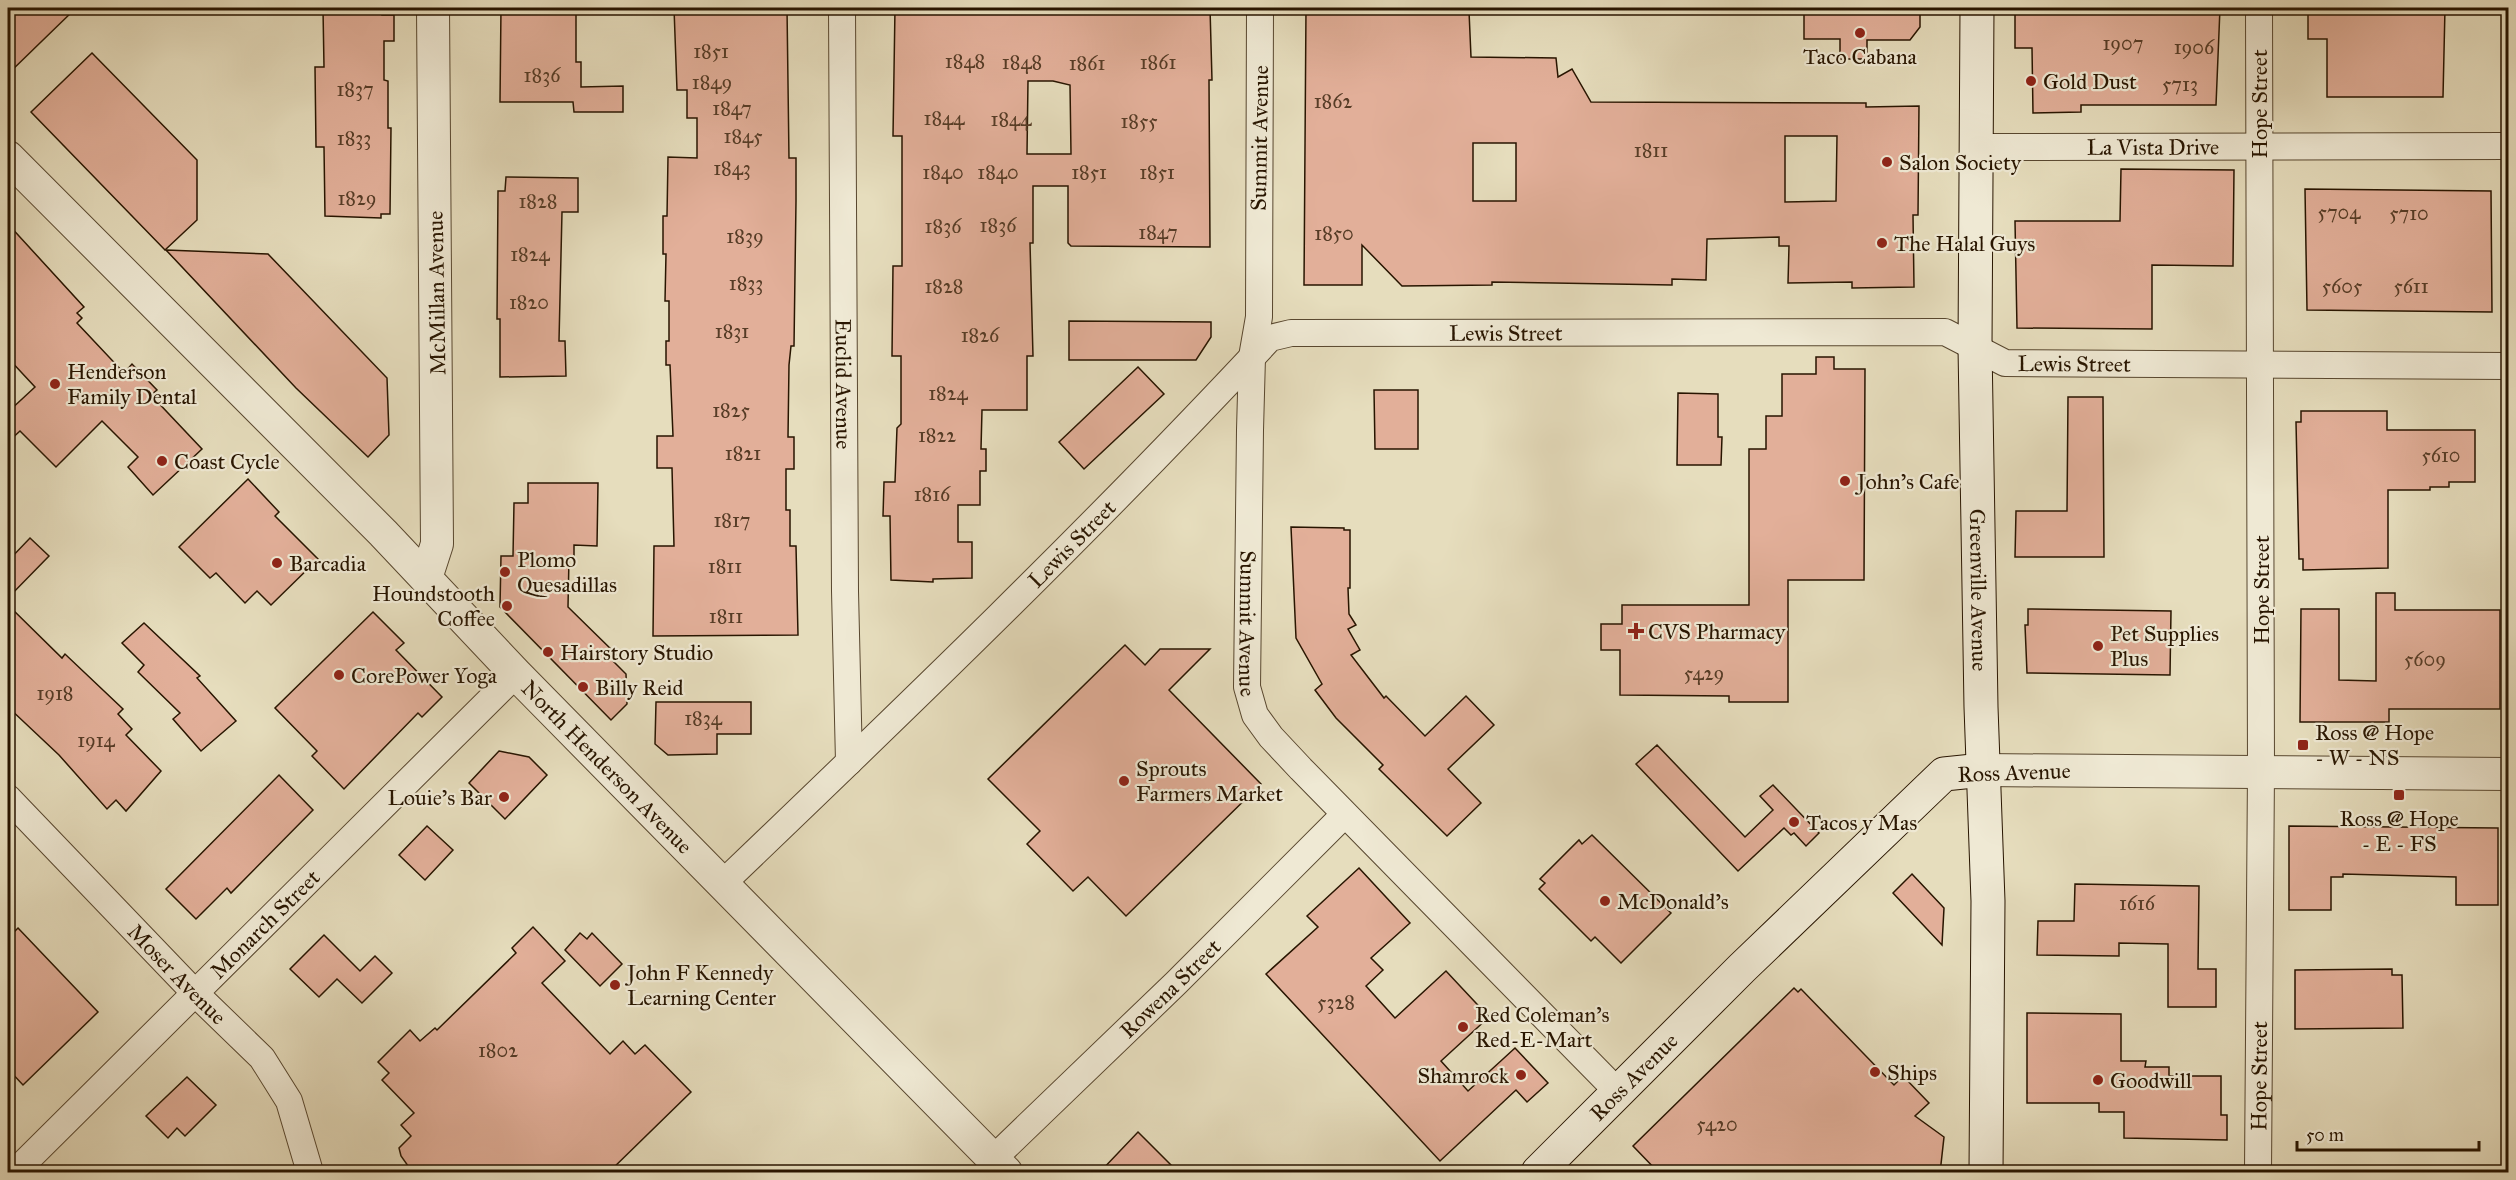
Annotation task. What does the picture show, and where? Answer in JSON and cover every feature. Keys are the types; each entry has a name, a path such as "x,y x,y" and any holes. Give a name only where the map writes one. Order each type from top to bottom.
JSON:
{"main road":[{"name":"Greenville Avenue","path":"1977,8 1975,347 1983,770 1988,901 1986,1173"},
{"name":"Ross Avenue","path":"1538,1173 1742,968 1944,774 1983,770"}],"street":[{"name":"Euclid Avenue","path":"842,8 845,591 849,762"},
{"name":"Summit Avenue","path":"1260,8 1259,317 1252,357 1247,687 1255,715 1270,737 1344,815 1618,1092"},
{"name":"Hope Street","path":"2258,1173 2261,770 2259,8"},
{"name":"McMillan Avenue","path":"426,578 437,544 431,9"},
{"name":"La Vista Drive","path":"1977,147 2508,146"},
{"name":"North Henderson Avenue","path":"8,157 426,578 516,674 1000,1166"},
{"name":"Lewis Street","path":"722,884 1152,463 1270,338 1291,333 1945,332 2006,363 2508,366"},
{"name":"Monarch Street","path":"15,1173 516,674"},
{"name":"Ross Avenue","path":"1983,770 2261,770 2508,774"},
{"name":"Moser Avenue","path":"8,798 196,994 262,1058 289,1101 310,1173"},
{"name":"Rowena Street","path":"1000,1166 1176,983 1344,815"}],"building":[{"path":"8,8 76,8 8,74"},
{"path":"382,8 382,15 394,15 394,41 384,41 384,80 388,81 388,128 391,128 390,214 381,214 381,218 325,216 324,147 316,147 315,67 324,67 323,9"},
{"path":"501,8 576,8 576,62 581,62 581,87 623,86 623,112 574,112 573,102 500,102"},
{"path":"674,8 787,8 789,158 796,158 796,201 794,346 791,346 789,365 788,437 794,437 794,469 786,469 786,510 790,510 790,546 796,546 798,635 653,636 654,546 674,546 672,468 657,468 657,436 673,436 670,365 666,365 666,341 669,341 669,301 665,301 666,254 663,254 663,216 667,216 668,157 697,158 697,118 687,118 687,90 677,90"},
{"path":"895,8 1210,8 1212,80 1209,80 1210,247 1071,246 1068,243 1068,186 1033,186 1033,243 1030,243 1033,356 1027,356 1027,410 982,410 981,449 986,449 986,471 980,471 980,505 958,505 958,542 972,542 972,578 933,579 933,582 891,580 890,516 883,516 884,482 895,482 897,428 901,424 901,356 892,356 893,266 902,266 902,136 893,136","holes":["1028,81 1053,81 1070,85 1071,154 1027,154"]},
{"path":"1306,8 1464,8 1464,11 1469,11 1471,57 1556,58 1558,77 1572,69 1591,102 1866,103 1866,107 1919,106 1918,215 1913,215 1914,287 1852,288 1852,282 1788,283 1789,246 1779,246 1779,237 1707,239 1706,280 1672,279 1672,285 1492,282 1492,285 1402,286 1362,245 1362,285 1304,285","holes":["1785,136 1837,136 1836,201 1785,202","1473,143 1516,143 1516,201 1473,201"]},
{"name":"Taco Cabana","path":"1804,8 1920,8 1920,27 1910,40 1867,40 1867,59 1840,59 1840,39 1804,39"},
{"path":"2015,8 2220,8 2216,105 2081,105 2081,112 2033,113 2032,48 2015,48"},
{"path":"2308,8 2445,8 2443,97 2327,97 2327,39 2308,39"},
{"path":"92,53 197,160 197,220 165,250 31,112"},
{"path":"2121,169 2234,170 2233,266 2152,265 2152,329 2017,328 2015,221 2120,221"},
{"path":"506,177 578,178 578,212 562,212 559,341 565,341 566,376 500,377 500,319 497,319 498,191 505,191"},
{"path":"2305,189 2491,191 2492,312 2307,310"},
{"path":"8,224 84,307 77,313 82,318 77,323 124,373 132,364 157,390 151,395 202,449 153,495 128,467 138,457 102,421 56,467 20,431 8,442 8,412 35,387 8,358"},
{"path":"166,250 268,254 387,378 389,435 368,457 296,388"},
{"path":"1069,321 1211,322 1211,337 1196,360 1069,360"},
{"path":"1816,357 1834,357 1834,369 1865,369 1864,580 1788,580 1788,702 1729,702 1729,696 1620,695 1620,650 1601,650 1601,624 1622,624 1622,605 1749,605 1749,449 1766,449 1766,416 1782,416 1782,374 1816,374"},
{"path":"1138,367 1164,394 1084,469 1059,442"},
{"path":"1374,390 1418,390 1418,449 1375,449"},
{"path":"1678,393 1718,394 1718,437 1722,437 1721,465 1677,465"},
{"path":"2068,397 2103,397 2104,557 2015,557 2016,511 2067,511"},
{"path":"2301,411 2387,411 2387,430 2475,430 2475,482 2449,482 2449,487 2430,487 2430,490 2388,490 2388,568 2303,570 2303,559 2299,559 2296,422 2301,422"},
{"path":"248,479 279,512 275,516 318,559 271,605 257,591 245,603 216,573 210,578 179,547"},
{"path":"528,483 598,483 597,546 574,545 574,557 569,558 568,607 618,656 613,661 626,674 627,704 611,720 500,607 501,556 513,556 514,503 528,503"},
{"path":"1291,527 1350,530 1349,614 1356,625 1348,629 1360,650 1351,655 1384,698 1386,696 1425,736 1466,696 1494,725 1448,769 1481,803 1447,836 1379,769 1383,765 1336,718 1315,690 1322,684 1296,638"},
{"path":"30,538 49,556 8,598 8,561"},
{"path":"2376,593 2395,593 2395,610 2500,610 2500,709 2389,709 2389,722 2300,722 2301,609 2339,609 2339,680 2376,681"},
{"path":"8,605 62,658 65,654 123,709 118,714 132,729 126,735 161,771 126,811 116,800 107,809 59,755 8,707"},
{"name":"Pet Supplies Plus","path":"2028,609 2171,611 2170,675 2027,673 2025,625 2028,625"},
{"path":"373,612 404,643 396,650 442,697 422,717 418,713 344,789 312,756 317,751 275,708"},
{"path":"144,623 200,676 197,678 236,721 201,751 173,719 180,713 138,672 144,665 122,643"},
{"name":"Sprouts Farmers Market","path":"1125,645 1145,665 1160,649 1210,649 1169,690 1261,784 1126,916 1088,877 1073,891 1027,844 1040,831 988,779"},
{"path":"656,702 751,702 751,734 717,734 717,754 668,755 655,744"},
{"path":"1657,745 1745,837 1773,810 1760,796 1773,785 1819,833 1806,846 1794,833 1791,835 1784,828 1738,871 1636,764"},
{"name":"Louie's Bar","path":"499,751 529,757 547,775 505,819 469,783"},
{"path":"279,775 313,810 231,893 227,888 196,919 166,889"},
{"path":"427,826 453,850 425,880 399,855"},
{"path":"2289,826 2498,828 2498,905 2456,905 2456,877 2343,874 2343,877 2331,877 2331,910 2289,910"},
{"name":"McDonald's","path":"1592,835 1671,913 1621,963 1595,937 1591,941 1539,889 1545,883 1540,879 1579,840 1582,844"},
{"path":"1359,868 1410,923 1371,958 1383,970 1366,986 1395,1018 1446,971 1489,1017 1441,1061 1468,1091 1515,1048 1548,1083 1527,1102 1516,1090 1440,1161 1266,974 1318,927 1307,916"},
{"path":"1912,874 1944,908 1942,945 1893,893"},
{"path":"2075,884 2199,886 2198,969 2216,969 2216,1007 2168,1007 2168,944 2119,943 2119,956 2037,955 2038,921 2074,921"},
{"path":"533,927 565,961 542,983 610,1054 623,1041 635,1054 645,1045 691,1092 608,1173 413,1173 401,1156 399,1148 411,1136 401,1125 414,1113 382,1080 389,1073 378,1062 410,1030 420,1041 435,1028 437,1030 516,953 512,948"},
{"path":"18,928 98,1012 23,1085 8,1069 8,938"},
{"path":"580,933 587,939 592,933 622,964 600,986 565,950"},
{"path":"324,935 360,971 375,956 392,973 362,1003 337,979 319,997 290,969"},
{"path":"2392,969 2392,975 2402,975 2403,1028 2295,1029 2295,970"},
{"path":"1794,988 1798,992 1801,989 1894,1085 1903,1076 1929,1103 1915,1116 1944,1137 1940,1173 1659,1173 1633,1146"},
{"name":"Goodwill","path":"2027,1013 2121,1014 2121,1061 2146,1061 2145,1067 2169,1067 2169,1076 2221,1076 2221,1115 2227,1115 2227,1140 2124,1138 2124,1112 2099,1112 2099,1103 2027,1103"},
{"path":"187,1077 216,1105 185,1136 177,1128 168,1138 146,1116"},
{"path":"1138,1132 1179,1173 1099,1173"}],"place":[{"name":"Taco Cabana","path":"1860,33"},
{"name":"Gold Dust","path":"2031,81"},
{"name":"Salon Society","path":"1887,162"},
{"name":"The Halal Guys","path":"1882,243"},
{"name":"Henderson Family Dental","path":"55,384"},
{"name":"Coast Cycle","path":"162,461"},
{"name":"John's Cafe","path":"1845,481"},
{"name":"Barcadia","path":"277,563"},
{"name":"Plomo Quesadillas","path":"505,572"},
{"name":"Houndstooth Coffee","path":"507,606"},
{"name":"CVS Pharmacy","path":"1636,631"},
{"name":"Pet Supplies Plus","path":"2098,646"},
{"name":"Hairstory Studio","path":"548,652"},
{"name":"CorePower Yoga","path":"339,675"},
{"name":"Billy Reid","path":"583,687"},
{"name":"Ross @ Hope - W - NS","path":"2303,745"},
{"name":"Sprouts Farmers Market","path":"1124,781"},
{"name":"Ross @ Hope - E - FS","path":"2399,795"},
{"name":"Louie's Bar","path":"504,797"},
{"name":"Tacos y Mas","path":"1794,822"},
{"name":"McDonald's","path":"1605,901"},
{"name":"John F Kennedy Learning Center","path":"615,985"},
{"name":"Red Coleman's Red-E-Mart","path":"1463,1027"},
{"name":"Ships","path":"1875,1072"},
{"name":"Shamrock","path":"1521,1075"},
{"name":"Goodwill","path":"2098,1080"}]}
